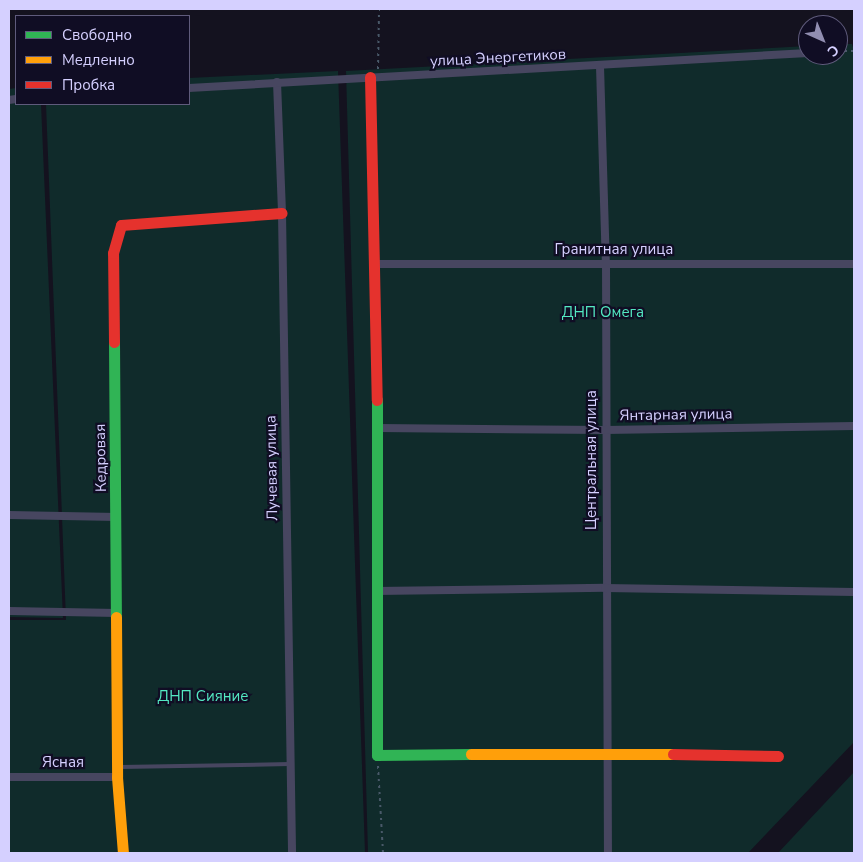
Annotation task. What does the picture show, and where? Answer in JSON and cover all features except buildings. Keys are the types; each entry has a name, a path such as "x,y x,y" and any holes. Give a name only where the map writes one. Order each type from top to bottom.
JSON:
{"street":[{"name":"улица Энергетиков","path":"190,88 798,54"},
{"name":"Центральная улица","path":"600,66 606,264 606,752 608,853"},
{"path":"374,77 373,264 378,428 376,591 378,755 606,752 778,756"},
{"name":"Лучевая улица","path":"277,82 282,214 292,853"},
{"name":"Кедровая","path":"123,853 118,772 113,252 122,225 282,214"},
{"name":"Гранитная улица","path":"373,264 854,264"},
{"name":"Янтарная улица","path":"378,428 605,430 854,426"},
{"path":"9,515 117,517"},
{"path":"376,591 606,588 854,592"},
{"path":"9,611 117,613"},
{"name":"Ясная","path":"9,777 118,772"}],"lane":[{"path":"118,772 290,764"}],"path":[{"path":"374,77 379,9"},
{"path":"378,755 383,853"}],"green space":[{"name":"ДНП Омега","path":"848,44 852,44 854,51 854,742 748,853 368,853 346,71 798,47 798,65 848,65"},
{"name":"ДНП Сияние","path":"338,71 365,853 9,853 9,620 66,620 46,105 190,105 190,78"},
{"path":"15,88 15,105 41,105 63,618 9,617 9,89"},
{"path":"854,772 854,853 778,853"}],"traffic: fast":[{"path":"114,342 116,617"},
{"path":"377,400 377,755 471,754"}],"traffic: slow":[{"path":"116,617 117,777 123,853"},
{"path":"471,754 673,754"}],"traffic: jam":[{"path":"370,77 377,400"},
{"path":"114,342 113,253 121,225 282,213"},
{"path":"673,754 778,756"}]}
